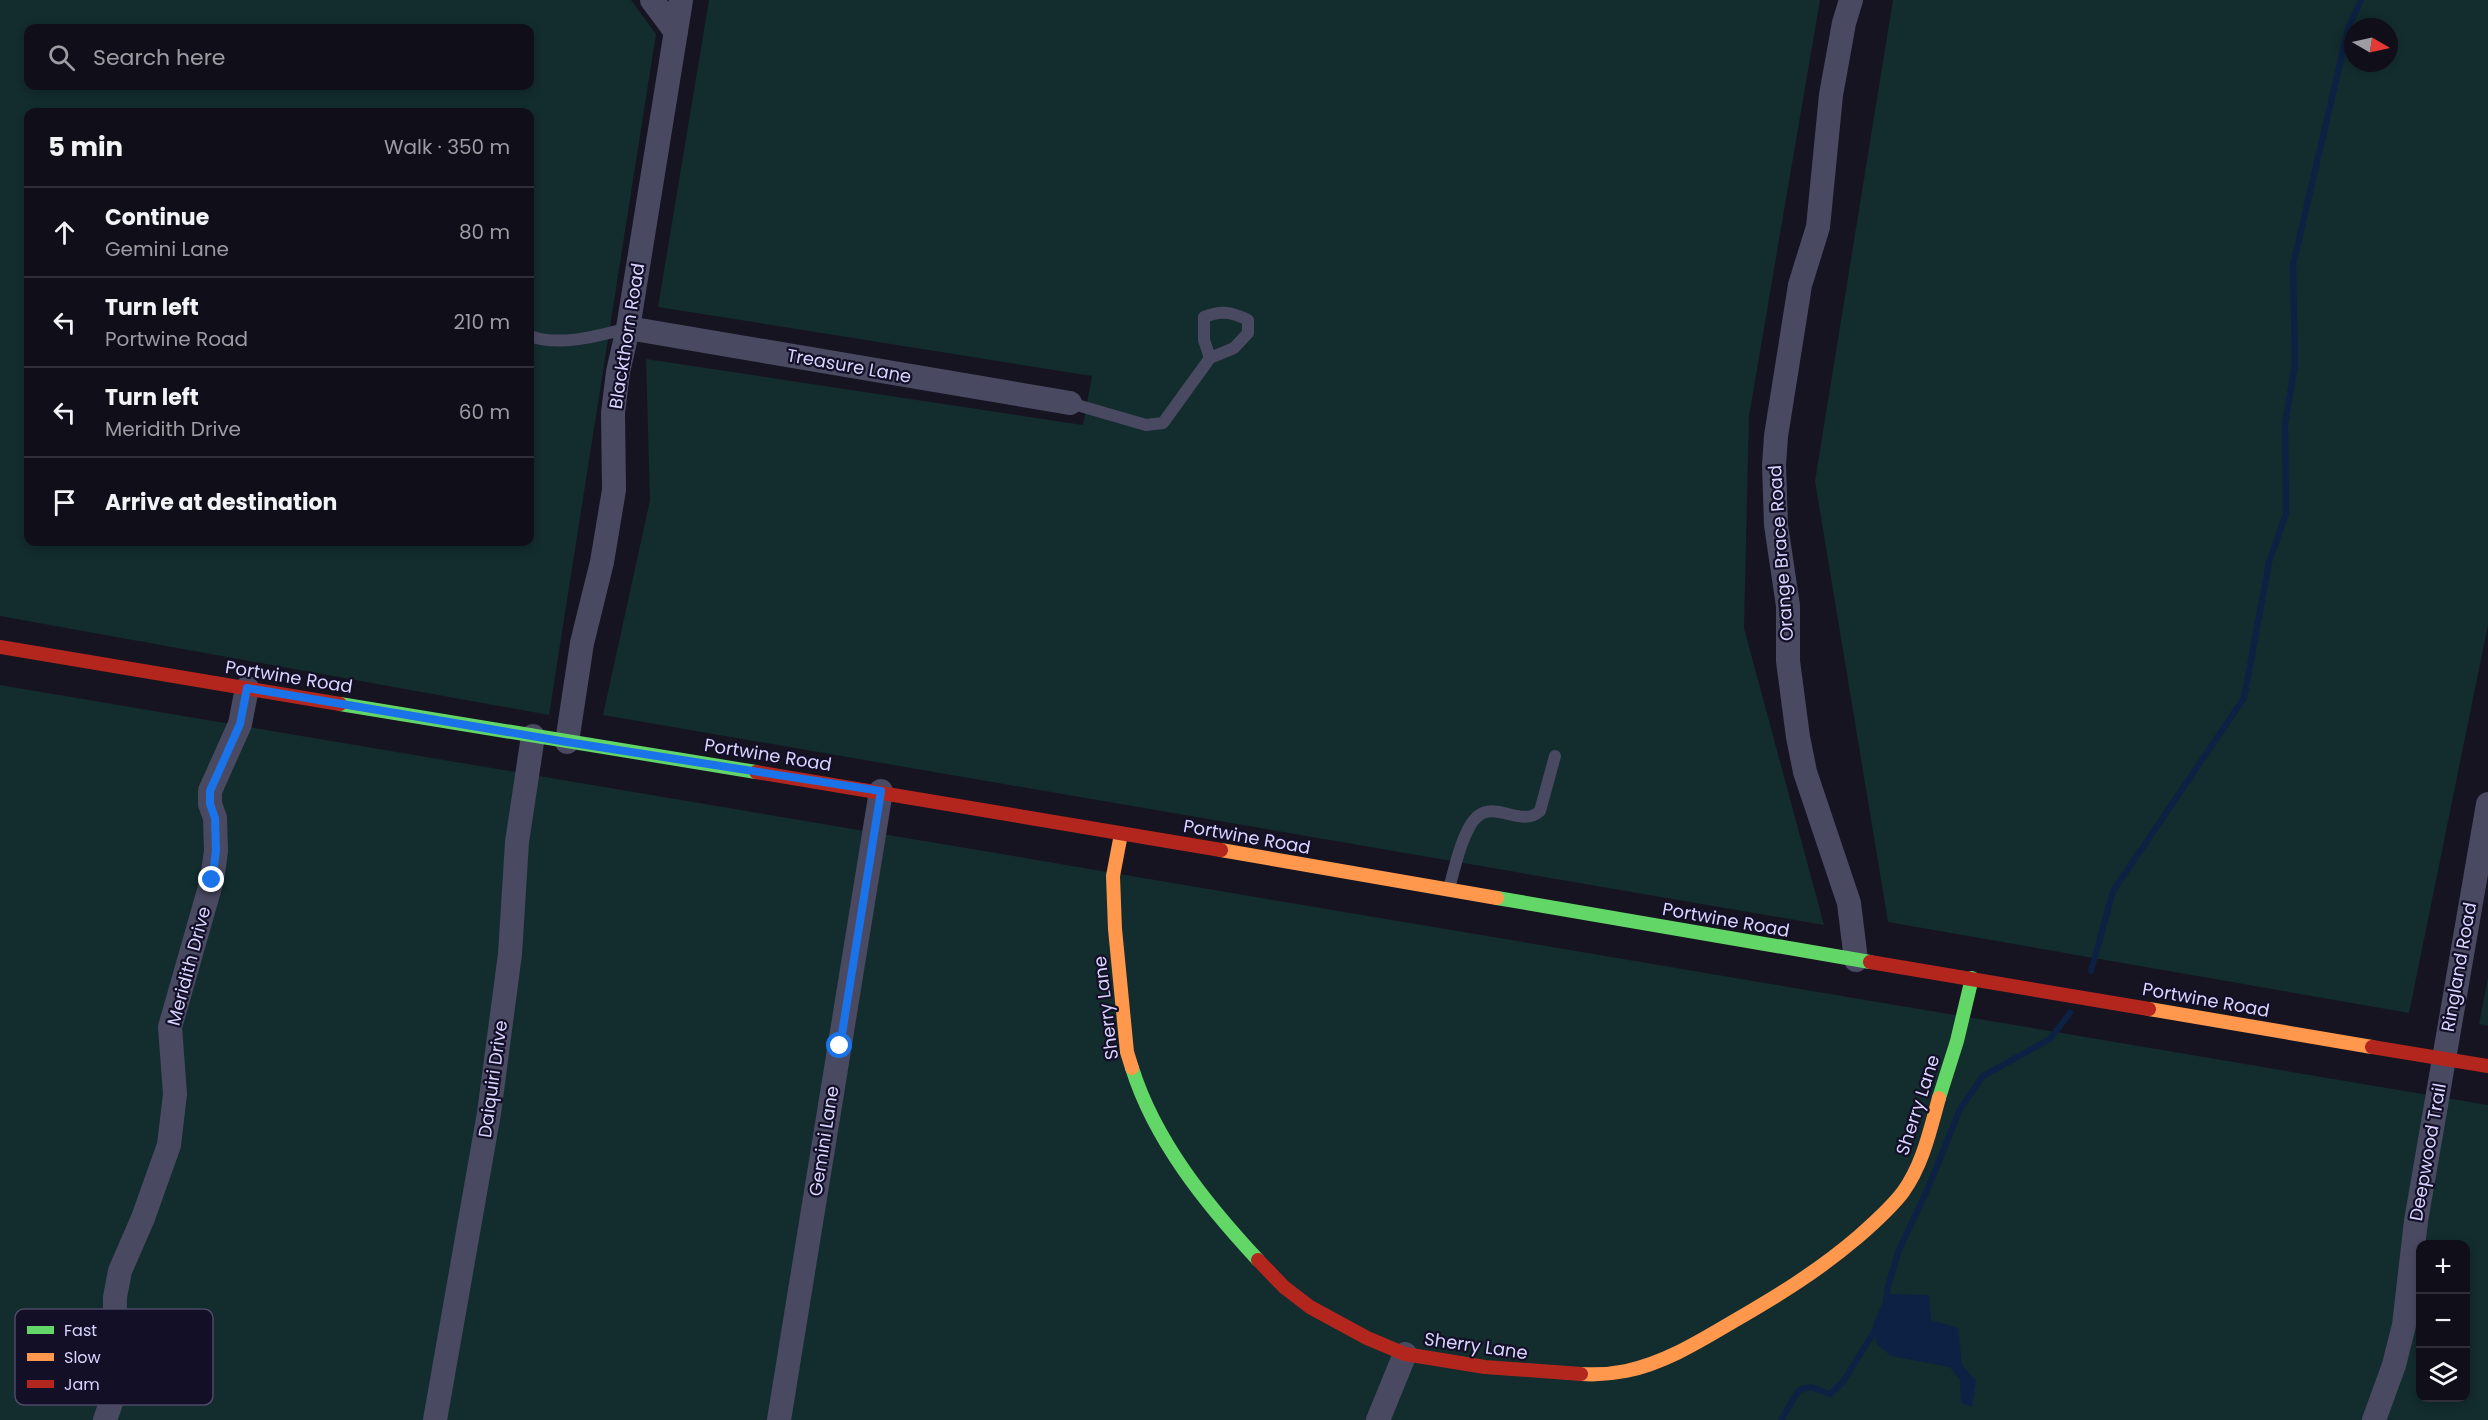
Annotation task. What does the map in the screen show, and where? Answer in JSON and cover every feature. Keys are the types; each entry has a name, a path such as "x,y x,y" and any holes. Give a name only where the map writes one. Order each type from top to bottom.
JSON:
{"street":[{"path":"652,0 676,32"},
{"name":"Blackthorn Road","path":"567,742 582,643 602,562 614,490 613,413 618,372 628,328 681,0"},
{"name":"Orange Brace Road","path":"1851,0 1844,23 1832,95 1818,227 1800,285 1776,436 1774,465 1776,525 1788,606 1788,661 1798,737 1805,772 1850,903 1856,960"},
{"name":"Treasure Lane","path":"628,328 1070,403"},
{"name":"Portwine Road","path":"0,647 567,742 881,791 1856,960 2488,1066"},
{"name":"Meridith Drive","path":"115,1309 120,1271 143,1218 169,1145 175,1094 170,1027 206,902 216,851 215,818 210,804 210,791 240,724 247,688"},
{"name":"Daiquiri Drive","path":"435,1420 489,1113 510,954 517,842 532,736"},
{"name":"Gemini Lane","path":"779,1420 881,791"},
{"name":"Ringland Road","path":"2443,1059 2488,804"},
{"name":"Sherry Lane","path":"1120,834 1113,876 1115,929 1127,1053 1138,1087 1168,1149 1238,1238 1284,1287 1310,1307 1367,1338 1405,1354 1522,1371 1598,1375 1627,1371 1661,1360 1693,1345 1824,1266 1874,1223 1903,1192 1919,1164 1957,1041 1972,978"},
{"name":"Deepwood Trail","path":"2374,1420 2394,1365 2404,1325 2416,1221 2443,1059"},
{"path":"1378,1420 1405,1354"},
{"name":"Meridith Drive","path":"105,1420 110,1405"}],"lane":[{"path":"534,337 549,340 569,339 598,336 628,328"},
{"path":"1070,403 1146,425 1163,423 1210,358"},
{"path":"1448,890 1471,825 1479,815 1487,812 1526,818 1535,816 1540,811 1555,756"}],"green space":[{"path":"0,0 631,0 656,34 549,715 0,616"},
{"path":"709,0 1820,0 1749,416 1744,628 1824,925 603,715 650,500 646,359 1083,425 1092,376 658,307"},
{"path":"1893,0 2488,0 2488,625 2409,1013 1888,922 1815,481"},
{"path":"0,685 2488,1105 2488,1420 0,1420"},
{"path":"2488,977 2488,1026 2479,1024"}],"water":[{"path":"1887,1294 1929,1295 1931,1320 1958,1328 1962,1365 1976,1381 1972,1407 1961,1403 1960,1380 1950,1367 1891,1356 1877,1344 1873,1324"}],"waterway":[{"path":"2091,971 2113,891 2244,698 2269,562 2286,514 2285,424 2295,364 2293,265 2348,29 2361,0"},
{"path":"1886,1302 1888,1286 1899,1250 1929,1186 1960,1109 1983,1076 2050,1039 2070,1013"},
{"path":"1781,1420 1799,1390 1810,1387 1830,1394 1842,1383 1878,1326"}],"traffic: fast":[{"path":"340,704 756,772"},
{"path":"1497,898 1870,962"},
{"path":"1939,1098 1957,1041 1972,978"},
{"path":"1132,1068 1142,1095 1168,1146 1201,1194 1258,1260"}],"traffic: slow":[{"path":"1121,834 1113,876 1115,929 1127,1052 1132,1068"},
{"path":"1221,850 1497,898"},
{"path":"2149,1009 2372,1047"},
{"path":"1581,1374 1626,1371 1655,1363 1708,1336 1782,1292 1843,1249 1888,1210 1910,1181 1925,1146 1939,1098"}],"traffic: jam":[{"path":"0,647 340,704"},
{"path":"756,772 1221,850"},
{"path":"1870,962 2149,1009"},
{"path":"2372,1047 2488,1066"},
{"path":"1258,1260 1284,1287 1310,1307 1367,1338 1405,1354 1485,1367 1581,1374"}],"route":[{"path":"212,880 216,851 215,818 210,804 210,791 240,724 247,688 567,742 881,791 840,1046"}]}
